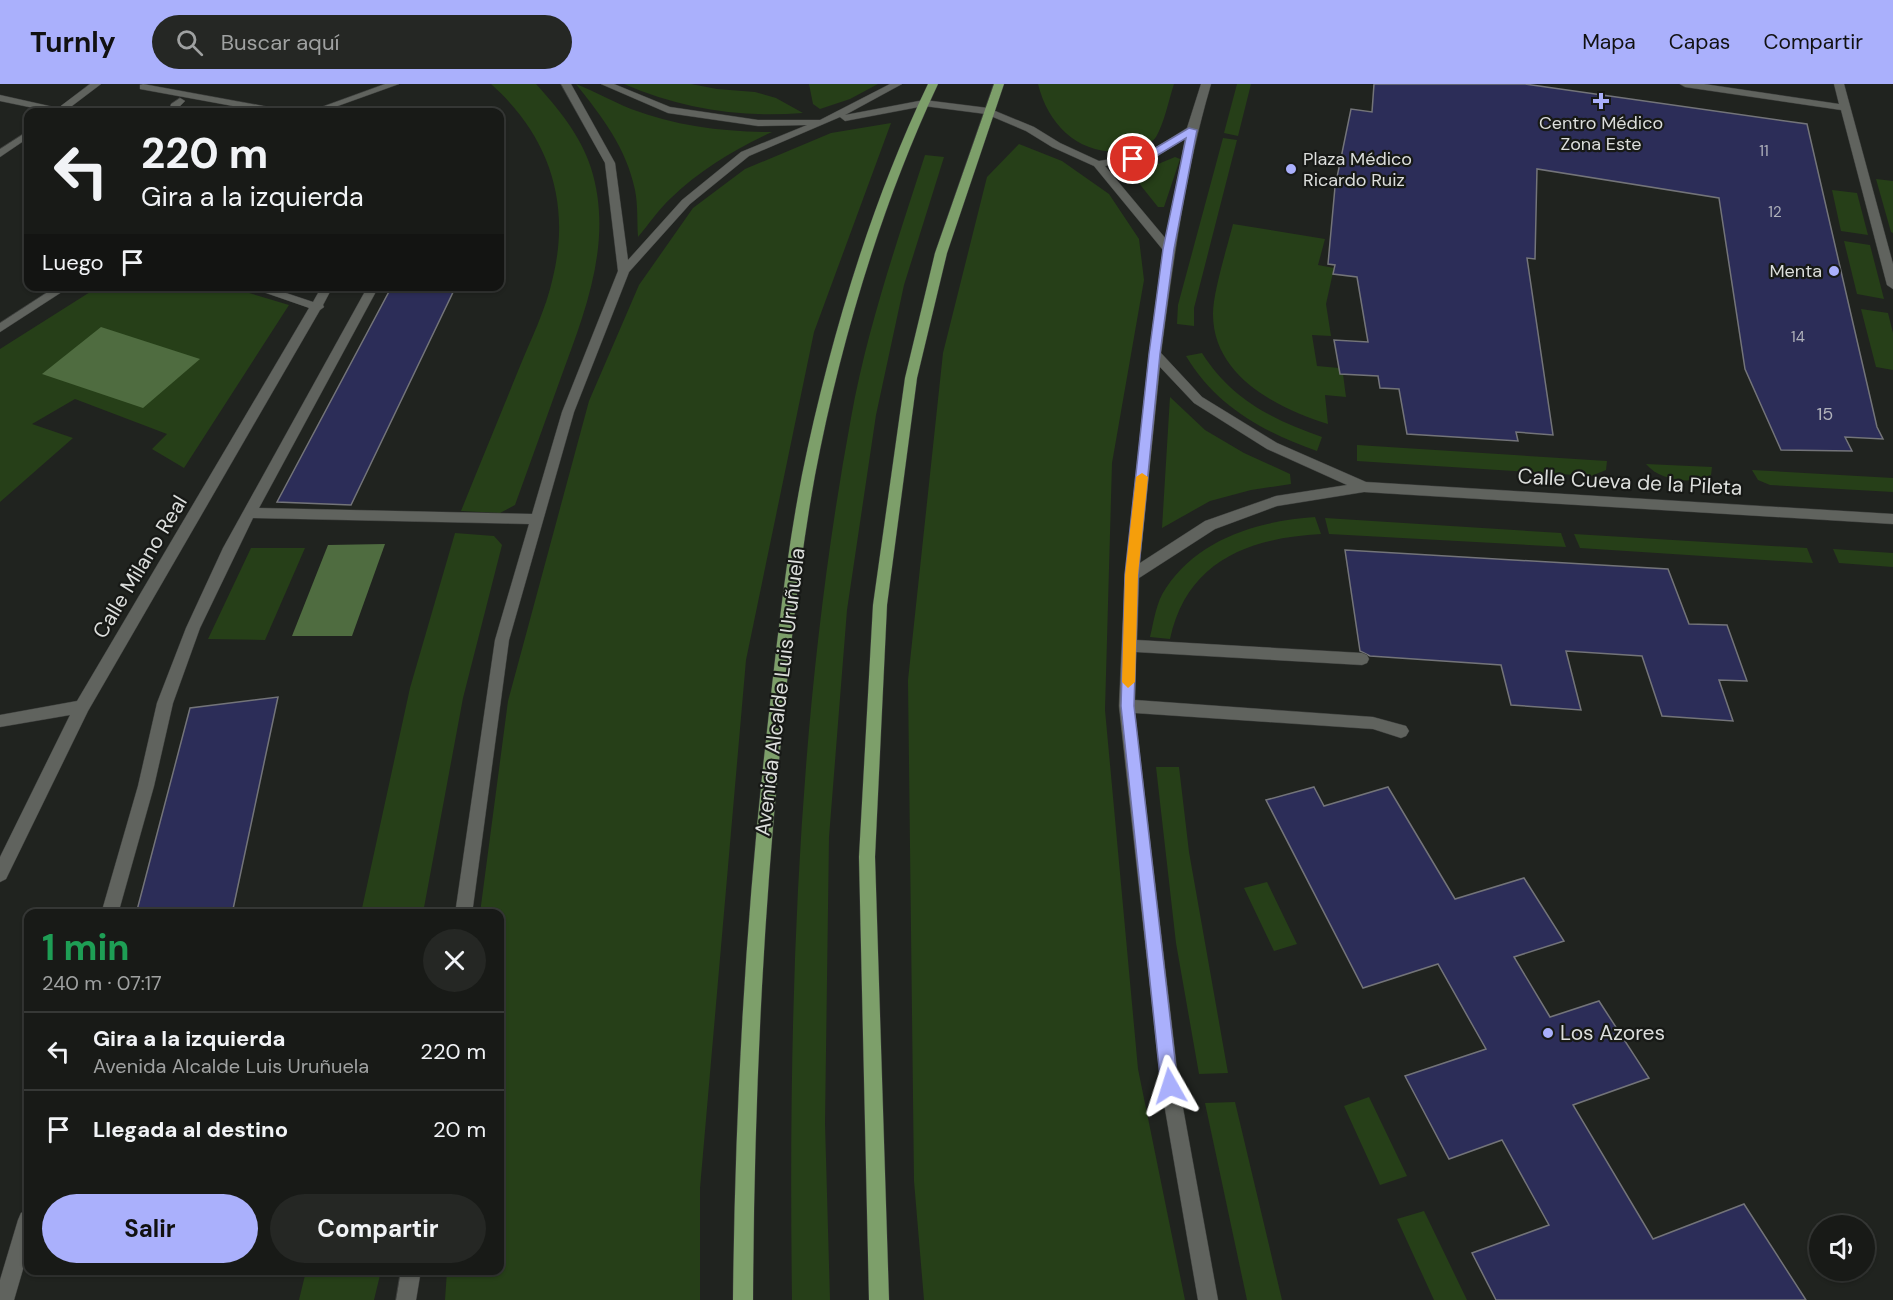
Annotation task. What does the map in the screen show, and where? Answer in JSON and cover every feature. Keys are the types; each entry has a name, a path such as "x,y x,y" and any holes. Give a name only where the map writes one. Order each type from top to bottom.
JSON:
{"main road":[{"name":"Avenida Alcalde Luis Uruñuela","path":"742,1300 743,1201 761,851 789,597 810,474 834,369 872,236 933,84"},
{"path":"879,1300 867,857 880,605 911,378 941,252 999,84"}],"street":[{"path":"64,108 96,84"},
{"path":"325,108 394,84"},
{"path":"566,84 610,163 624,271"},
{"path":"606,84 668,110 758,123 824,122 924,103 988,111 1030,129 1098,164 1168,249"},
{"path":"464,909 502,640 568,412 624,271 686,202 745,154 824,122 897,84"},
{"path":"1206,84 1192,130 1168,249 1131,575 1127,706 1170,1086 1209,1300"},
{"path":"1685,84 1846,108"},
{"path":"1839,84 1893,285"},
{"path":"142,87 258,108"},
{"path":"0,98 42,108"},
{"path":"174,108 180,101"},
{"path":"1098,164 1150,156 1192,130"},
{"path":"0,154 24,137"},
{"path":"0,328 58,291"},
{"path":"267,291 318,307"},
{"name":"Calle Milano Real","path":"0,874 82,707 326,291"},
{"path":"110,909 146,786 165,703 193,628 230,548 371,291"},
{"path":"1155,354 1198,400 1207,406 1272,446 1364,487"},
{"path":"1131,575 1210,525 1276,501 1364,487"},
{"name":"Calle Cueva de la Pileta","path":"1364,487 1893,519"},
{"path":"251,513 537,519"},
{"path":"1130,645 1362,659"},
{"path":"1127,706 1373,723 1401,731"},
{"path":"0,721 82,707"},
{"path":"4,1300 24,1233"},
{"path":"406,1300 410,1275"}],"shaded area":[{"path":"491,84 536,84 560,113 587,156 597,195 599,222 594,276 579,328 515,505 500,513 461,511 546,301 558,249 559,223 557,197 551,172 541,148 511,104"},
{"path":"576,84 631,109 665,120 718,129 772,132 731,153 694,178 667,202 638,237 636,196 626,160 612,133"},
{"path":"624,84 691,84 755,92 776,98 803,113 757,114 712,110 668,100"},
{"path":"809,84 878,84 850,99 820,109 813,104"},
{"path":"1038,84 1174,84 1154,140 1128,151 1111,152 1082,144 1059,126 1043,100"},
{"path":"1237,84 1251,84 1238,136 1224,133"},
{"path":"891,123 814,332 746,660 700,1188 700,1300 445,1300 447,1275 504,1275 504,909 481,909 508,701 589,401 639,285 693,208 745,169 831,133"},
{"path":"1223,138 1237,140 1194,308 1194,326 1177,324 1178,305"},
{"path":"1019,144 1062,161 1109,194 1139,239 1144,280 1112,463 1105,710 1138,1069 1185,1300 924,1300 914,1181 908,680 943,353 987,177"},
{"path":"925,155 944,157 904,285 876,415 847,610 829,837 825,1123 830,1300 792,1300 791,1189 795,968 800,858 818,637 833,527 851,418 865,352"},
{"path":"1175,157 1180,159 1164,207 1158,207 1138,182 1124,172 1146,169"},
{"path":"1876,179 1893,181 1893,233 1891,232"},
{"path":"1832,190 1857,193 1868,235 1841,231"},
{"path":"1233,224 1325,239 1318,265 1334,268 1326,304 1331,336 1312,335 1317,366 1339,368 1340,373 1343,374 1346,397 1325,395 1328,424 1269,399 1236,372 1224,355 1216,336 1213,314 1218,282"},
{"path":"1844,241 1870,245 1884,299 1857,294"},
{"path":"92,291 242,291 289,305 184,468 152,449 167,434 75,399 32,424 73,438 0,502 0,349"},
{"path":"1861,309 1888,313 1893,333 1893,370 1876,367"},
{"path":"101,327 200,359 143,408 42,374"},
{"path":"1202,353 1226,383 1254,406 1322,437 1317,451 1260,426 1226,403 1198,374 1186,356"},
{"path":"1170,397 1205,430 1244,453 1290,474 1291,484 1251,490 1210,501 1162,528"},
{"path":"1357,445 1607,461 1606,470 1591,476 1357,461"},
{"path":"1646,464 1712,467 1711,475 1703,478 1677,480 1659,474"},
{"path":"1752,470 1893,478 1893,492 1770,485 1758,480"},
{"path":"1315,517 1321,534 1269,541 1246,548 1224,559 1190,590 1178,612 1170,639 1150,637 1163,593 1195,556 1232,535 1252,528"},
{"path":"1325,518 1561,533 1566,547 1329,534"},
{"path":"455,533 494,536 502,545 463,698 424,909 362,909 410,688"},
{"path":"1574,534 1807,548 1813,563 1580,548"},
{"path":"385,544 352,636 292,636 328,545"},
{"path":"251,548 305,548 265,640 208,639"},
{"path":"1833,549 1893,553 1893,567 1839,563"},
{"path":"1156,767 1179,767 1189,852 1228,1073 1199,1074 1176,943"},
{"path":"1267,882 1297,944 1274,951 1244,888"},
{"path":"1369,1097 1407,1176 1380,1185 1344,1106"},
{"path":"1235,1102 1282,1300 1247,1300 1205,1103"},
{"path":"1424,1211 1467,1300 1434,1300 1397,1219"},
{"path":"305,1275 380,1275 374,1300 299,1300"}],"building":[{"path":"1374,84 1525,84 1807,124 1877,427 1883,439 1845,437 1852,451 1781,450 1745,369 1719,198 1537,169 1535,259 1527,258 1553,435 1516,432 1518,441 1407,434 1399,389 1380,388 1378,376 1340,374 1334,340 1368,342 1357,277 1333,274 1335,265 1328,264 1335,187 1351,109 1372,112"},
{"path":"389,291 454,291 351,505 277,502"},
{"path":"1345,550 1668,569 1689,624 1727,625 1747,681 1719,680 1733,721 1662,716 1642,656 1566,651 1581,710 1511,705 1501,665 1370,656 1360,651"},
{"path":"278,697 233,909 137,909 190,708"},
{"name":"Los Azores","path":"1314,787 1324,806 1388,787 1455,899 1524,878 1564,941 1514,957 1550,1017 1599,1001 1649,1078 1573,1105 1653,1239 1744,1204 1806,1300 1496,1300 1472,1253 1549,1225 1502,1140 1449,1159 1405,1076 1486,1049 1438,964 1363,988 1266,800"}],"slow traffic":[{"path":"1128,682 1131,575 1142,477"}],"place":[{"name":"Centro Médico Zona Este","path":"1601,101"},
{"name":"Plaza Médico Ricardo Ruiz","path":"1291,169"},
{"name":"Menta","path":"1834,271"},
{"name":"Los Azores","path":"1548,1033"}],"route":[{"path":"1133,159 1150,156 1192,130 1168,249 1155,354 1131,575 1127,706 1170,1086"}]}
